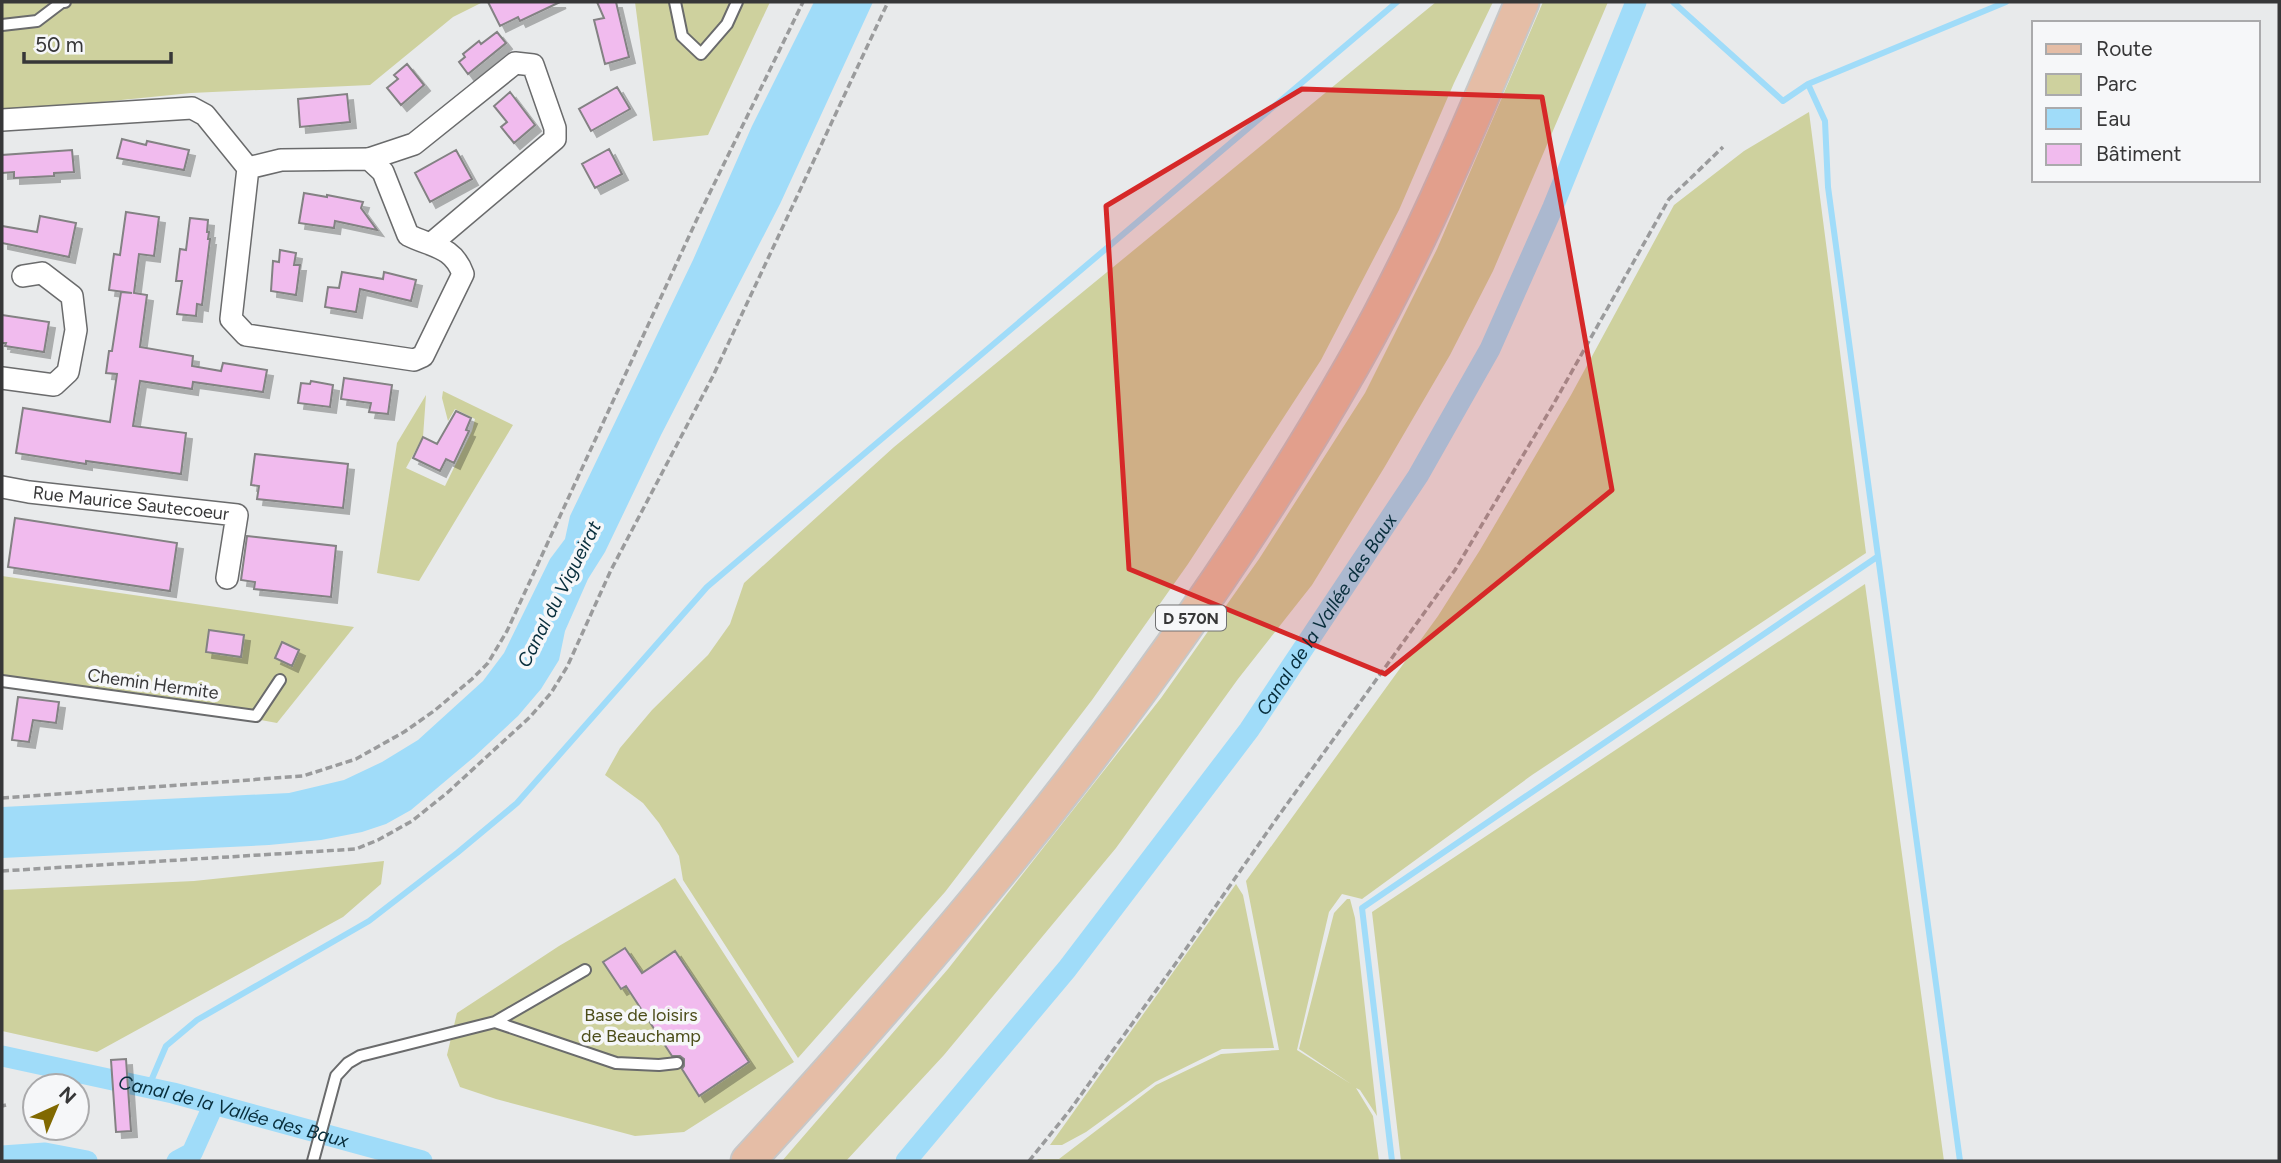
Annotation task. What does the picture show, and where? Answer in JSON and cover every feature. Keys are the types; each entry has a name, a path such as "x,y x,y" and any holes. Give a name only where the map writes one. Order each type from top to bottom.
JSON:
{"main road":[{"name":"D 570N","path":"748,1161 924,965 1056,801 1169,650 1278,489 1353,364 1405,265 1450,172 1522,2"}],"street":[{"path":"248,168 281,160 369,159 414,144 515,63 533,65 555,128 555,139 432,243"},
{"path":"2,120 192,108 205,115 248,168 230,320 246,335 414,360 423,356 463,274 458,260 432,243 408,235 383,172 369,159"},
{"path":"2,378 54,385 68,372 76,330 72,296 42,273 23,276"},
{"name":"Rue Maurice Sautecoeur","path":"2,486 29,492 237,515 227,578"}],"lane":[{"path":"2,25 37,21 65,2"},
{"path":"675,2 682,36 701,54 727,24 737,2"},
{"name":"Chemin Hermite","path":"2,681 256,716 280,680"},
{"path":"313,1161 336,1076 348,1063 360,1056 495,1022 585,970"},
{"path":"495,1022 616,1063 677,1063"}],"path":[{"path":"2,798 303,776 356,759 424,718 472,679 488,663 507,631 697,219 803,2"},
{"path":"2,871 356,849 412,821 447,793 530,717 551,693 567,667 611,570 713,376 888,2"},
{"path":"1029,1161 1070,1110 1455,570 1573,370 1669,199 1723,147"}],"highlighted area":[{"path":"1302,89 1542,97 1612,490 1385,674 1129,569 1106,206"}],"green space":[{"path":"2,2 483,2 453,17 370,85 191,93 2,112"},
{"path":"635,2 770,2 708,135 653,141"},
{"path":"1436,2 1493,2 1454,83 1399,210 1321,360 1188,564 1092,700 945,892 798,1058 683,880 679,856 659,823 643,803 605,775 620,748 652,710 708,655 730,624 744,583 894,447"},
{"path":"1543,2 1608,2 1493,271 1450,355 1312,585 1238,679 1116,848 944,1055 846,1161 782,1161 948,969 1161,698 1259,559 1365,393 1437,249"},
{"path":"1809,112 1866,553 1532,775 1362,899 1342,894 1329,912 1297,1050 1351,1084 1299,1049 1334,913 1350,899 1355,918 1377,1116 1356,1088 1373,1116 1379,1161 1036,1161 1059,1159 1156,1085 1221,1054 1279,1050 1246,881 1438,616 1480,550 1571,395 1674,205 1744,151"},
{"path":"443,391 513,425 419,581 377,573 397,443 426,395 423,437 406,468 445,486 472,431 475,419 455,409 448,421 442,398"},
{"path":"2,576 354,627 277,723 2,675"},
{"path":"1865,584 1944,1161 1401,1161 1372,912"},
{"path":"384,861 381,884 343,917 97,1052 2,1031 2,890 194,881"},
{"name":"Base de loisirs de Beauchamp","path":"675,878 794,1062 684,1132 635,1136 460,1087 447,1055 457,1013 559,946"},
{"path":"1236,884 1243,895 1274,1048 1222,1049 1155,1082 1086,1132 1062,1145 1050,1145"}],"water":[{"name":"Canal du Vigueirat","path":"814,2 873,2 780,204 661,435 605,552 588,579 565,631 559,660 541,689 518,716 411,810 386,824 362,832 321,840 269,845 2,858 2,807 289,793 344,780 382,762 418,740 483,681 504,653 550,559 565,539 570,516 693,260 752,126"}],"building":[{"path":"488,2 560,2 520,21 518,17 500,26"},
{"path":"597,2 616,2 629,57 605,64 594,20 604,18"},
{"path":"497,32 506,43 468,74 459,62 465,57 463,54 479,41 481,44"},
{"path":"407,64 424,85 401,105 387,88 398,79 394,75"},
{"path":"617,87 630,109 591,131 579,109"},
{"path":"510,92 535,125 514,143 501,127 507,122 494,106"},
{"path":"347,94 350,122 300,127 298,99"},
{"path":"122,139 189,150 184,170 117,158"},
{"path":"609,149 622,174 595,188 582,164"},
{"path":"72,150 74,172 14,178 14,172 2,173 2,155"},
{"path":"456,150 472,179 430,202 415,173"},
{"path":"304,193 363,202 361,208 377,230 335,221 334,228 299,223"},
{"path":"126,212 159,217 154,256 139,254 134,293 147,295 140,347 193,356 192,366 221,371 223,363 267,370 263,392 193,382 192,389 140,381 133,426 186,433 181,474 16,453 23,408 110,422 117,374 106,373 109,351 112,351 121,292 132,293 109,290 114,254 120,255"},
{"path":"40,216 76,223 69,257 2,243 2,226 37,232"},
{"path":"190,218 208,220 207,232 210,239 202,305 197,304 196,316 177,314 182,281 176,281 180,249 186,250"},
{"path":"280,250 296,253 294,265 300,265 296,295 271,291 273,261 279,262"},
{"path":"342,272 383,279 384,272 416,280 411,301 360,289 356,312 325,307 328,287 339,288"},
{"path":"2,315 49,322 44,352 5,346 6,343 2,343"},
{"path":"344,378 392,385 388,414 369,412 371,403 341,399"},
{"path":"311,381 333,385 330,407 298,403 301,383 310,384"},
{"path":"456,411 471,418 466,430 469,431 454,463 446,459 440,471 413,458 423,437 437,444"},
{"path":"255,454 348,464 343,508 257,499 259,486 251,485"},
{"path":"15,518 177,543 170,591 8,567"},
{"path":"247,536 336,546 331,597 254,589 255,582 241,580"},
{"path":"209,630 244,635 241,657 206,652"},
{"path":"282,642 299,650 292,666 275,658"},
{"path":"18,697 59,702 56,723 33,720 29,742 12,740"},
{"path":"625,948 642,973 675,951 749,1062 699,1096 682,1069 684,1059 672,1056 626,986 621,989 603,962"},
{"path":"126,1059 131,1131 116,1132 111,1060"}],"waterway":[{"path":"148,1088 166,1046 197,1020 369,921 517,803 707,587 1397,2"},
{"name":"Canal de la Vallée des Baux","path":"906,1161 1067,969 1249,730 1418,476 1490,349 1553,207 1636,2"},
{"path":"1673,2 1783,101 1808,84 2006,2"},
{"path":"1808,84 1825,121 1828,187 1960,1161"},
{"path":"1392,1161 1362,908 1877,557"},
{"name":"Canal de la Vallée des Baux","path":"2,1056 173,1093 422,1161"},
{"path":"177,1161 192,1153 214,1104"},
{"path":"2,1156 45,1153 87,1161"}]}
